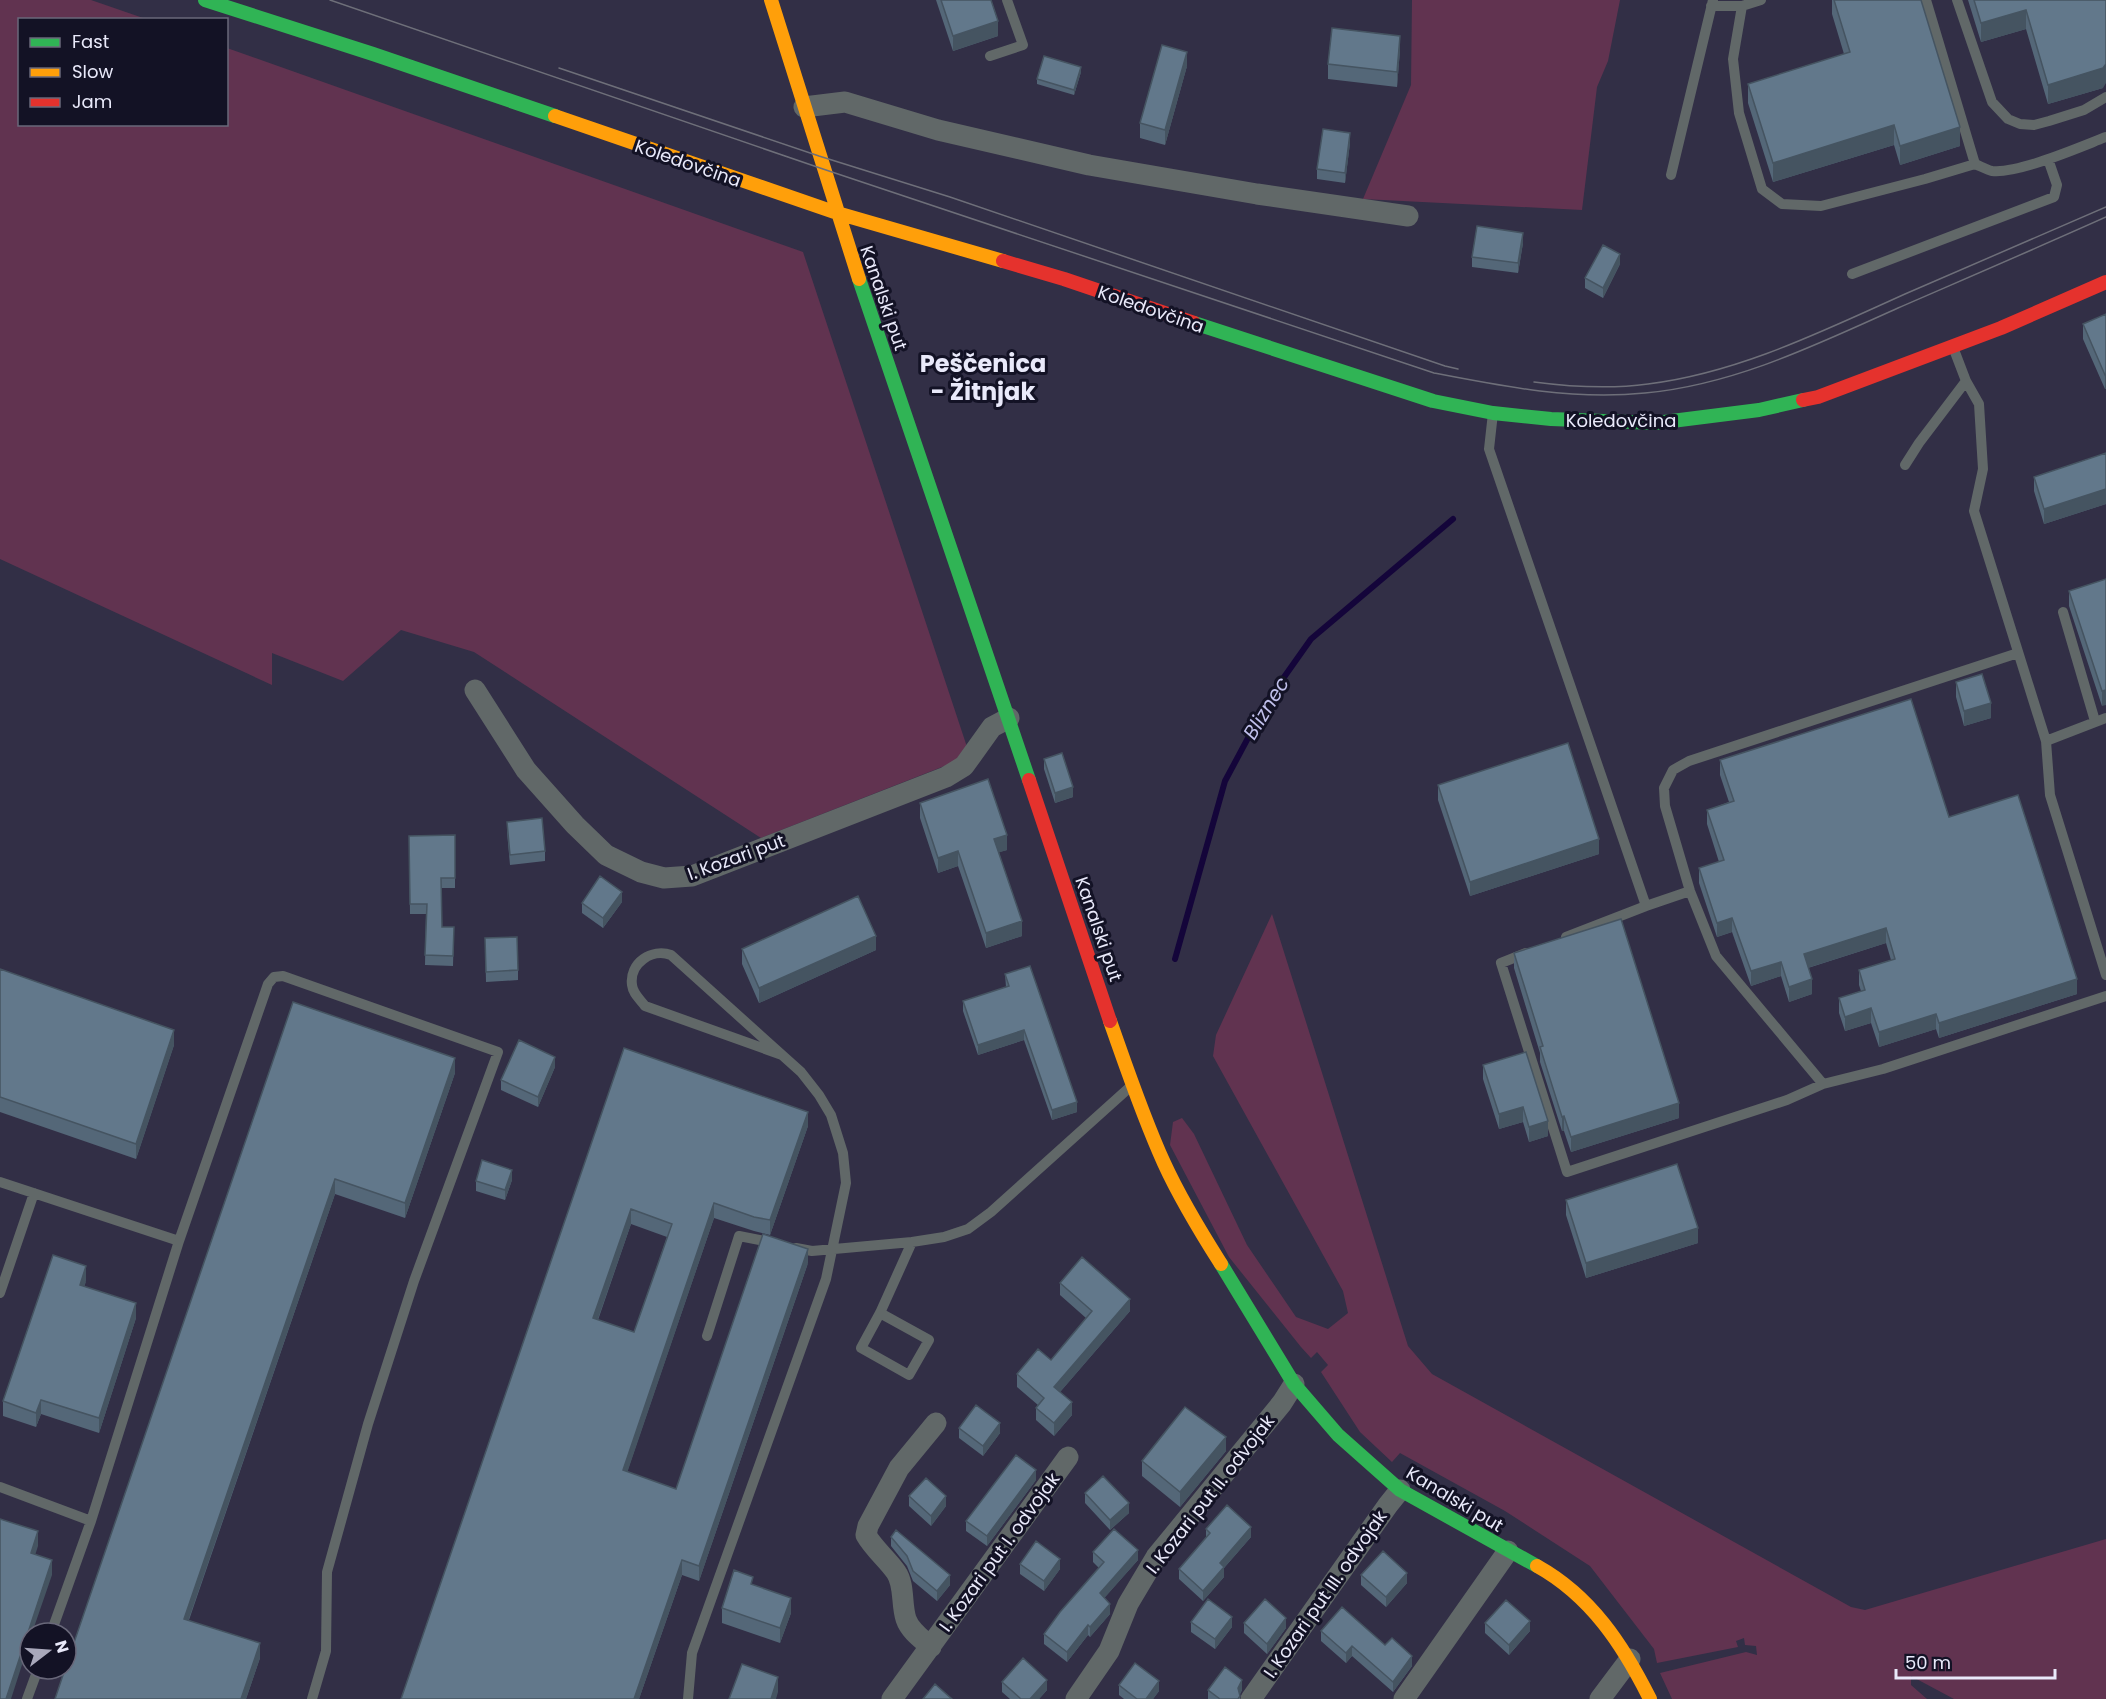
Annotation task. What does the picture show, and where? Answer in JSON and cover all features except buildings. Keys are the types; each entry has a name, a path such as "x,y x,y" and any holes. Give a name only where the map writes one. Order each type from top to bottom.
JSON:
{"street":[{"name":"Koledovčina","path":"205,0 373,54 837,213 1064,279 1297,358 1433,401 1493,413 1551,419 1656,423 1759,410 1818,397 1953,347 2106,282"},
{"name":"Kanalski put","path":"771,0 837,213 1132,1084 1164,1163 1186,1209 1294,1384 1338,1435 1400,1490 1556,1576 1590,1607 1630,1659 1650,1699"},
{"path":"804,106 845,102 938,130 1089,165 1257,194 1408,216"},
{"name":"I. Kozari put","path":"475,690 526,770 575,825 606,855 641,872 664,878 692,876 946,777 964,766 992,727 1009,718"},
{"name":"I. Kozari put II. odvojak","path":"1076,1699 1108,1651 1128,1604 1156,1557 1282,1403 1294,1384"},
{"name":"I. Kozari put I. odvojak","path":"931,1647 912,1630 906,1619 897,1573 872,1546 866,1535 868,1526 899,1468 936,1423"},
{"name":"I. Kozari put I. odvojak","path":"892,1699 1068,1457"},
{"name":"I. Kozari put III. odvojak","path":"1251,1699 1400,1490"},
{"path":"1404,1699 1508,1551"},
{"path":"1600,1699 1630,1659"}],"lane":[{"path":"990,56 1023,45 1007,0"},
{"path":"1671,175 1712,3 1742,6 1761,0"},
{"path":"1926,0 1975,164"},
{"path":"1957,0 1992,102 2008,120 2020,124 2049,121 2084,110 2106,98"},
{"path":"1742,6 1733,59 1739,113 1762,189 1782,204 1821,206 1975,164 1992,171 2014,168 2048,159 2106,137"},
{"path":"1852,274 2054,197 2057,185 2048,159"},
{"path":"1953,347 1966,381 1979,404 1983,469 1974,511 2046,741 2050,795 2106,975"},
{"path":"1905,465 1966,381"},
{"path":"1493,413 1489,449 1646,906"},
{"path":"2046,741 2101,720 2063,612"},
{"path":"1823,1084 1716,956 1690,891 1665,806 1664,788 1673,770 1689,760 2018,653"},
{"path":"1557,941 1690,891"},
{"path":"1535,950 1502,963 1567,1172 1787,1100 1823,1084 1883,1069 2106,996"},
{"path":"688,1699 692,1653 826,1279 846,1183 843,1153 831,1115 801,1072 671,955 664,952 652,953 642,959 634,970 632,983 634,993 645,1006 782,1055"},
{"path":"55,1621 91,1521 179,1241 268,984 274,977 284,976 498,1052 414,1281 368,1424 327,1572 326,1651 312,1699"},
{"path":"707,1336 739,1236 812,1251 944,1238 968,1229 991,1212 1132,1084"},
{"path":"0,1182 179,1241"},
{"path":"0,1293 34,1193"},
{"path":"880,1313 929,1340 909,1375 861,1348 880,1313 912,1242"},
{"path":"0,1486 91,1521"},
{"path":"27,1699 34,1681"}],"shaded area":[{"path":"0,0 91,0 143,18 18,18 18,126 228,126 228,48 803,252 970,756 761,838 474,652 401,630 343,681 272,653 272,685 0,559"},
{"path":"1412,0 1620,0 1608,61 1597,87 1582,210 1363,199 1411,85"},
{"path":"1272,914 1408,1346 1432,1374 1851,1607 1865,1610 2106,1539 2106,1699 1954,1699 1911,1676 1911,1685 1927,1699 1672,1699 1660,1673 1746,1652 1757,1655 1756,1646 1745,1645 1744,1638 1736,1641 1738,1647 1657,1663 1654,1649 1590,1566 1505,1511 1400,1453 1392,1462 1360,1432 1321,1372 1328,1365 1317,1352 1311,1358 1229,1257 1170,1145 1173,1122 1182,1118 1194,1134 1247,1245 1296,1317 1328,1329 1348,1313 1343,1291 1213,1056 1216,1035"}],"waterway":[{"name":"Bliznec","path":"1175,959 1225,781 1270,697 1311,639 1453,519"}],"tram line":[{"path":"330,0 823,169 1434,373 1539,391 1591,395 1645,393 1678,389 1743,372 1806,349 2106,217"},
{"path":"559,68 819,156 950,197 1458,369"},
{"path":"1534,382 1606,387 1648,384 1715,370 1780,349 2106,207"}],"traffic: fast":[{"path":"205,0 555,116"},
{"path":"859,279 1029,780"},
{"path":"1194,323 1433,401 1493,413 1551,419 1656,423 1759,410 1803,400"},
{"path":"1221,1264 1294,1384 1338,1435 1400,1490 1537,1566"}],"traffic: slow":[{"path":"771,0 859,279"},
{"path":"555,116 837,213 1003,261"},
{"path":"1110,1021 1142,1111 1164,1163 1221,1264"},
{"path":"1537,1566 1574,1592 1604,1624 1629,1660 1650,1699"}],"traffic: jam":[{"path":"1003,261 1194,323"},
{"path":"1803,400 1818,397 2001,328 2106,282"},
{"path":"1029,780 1110,1021"}],"district":[{"name":"Peščenica - Žitnjak","path":"983,377"}]}
